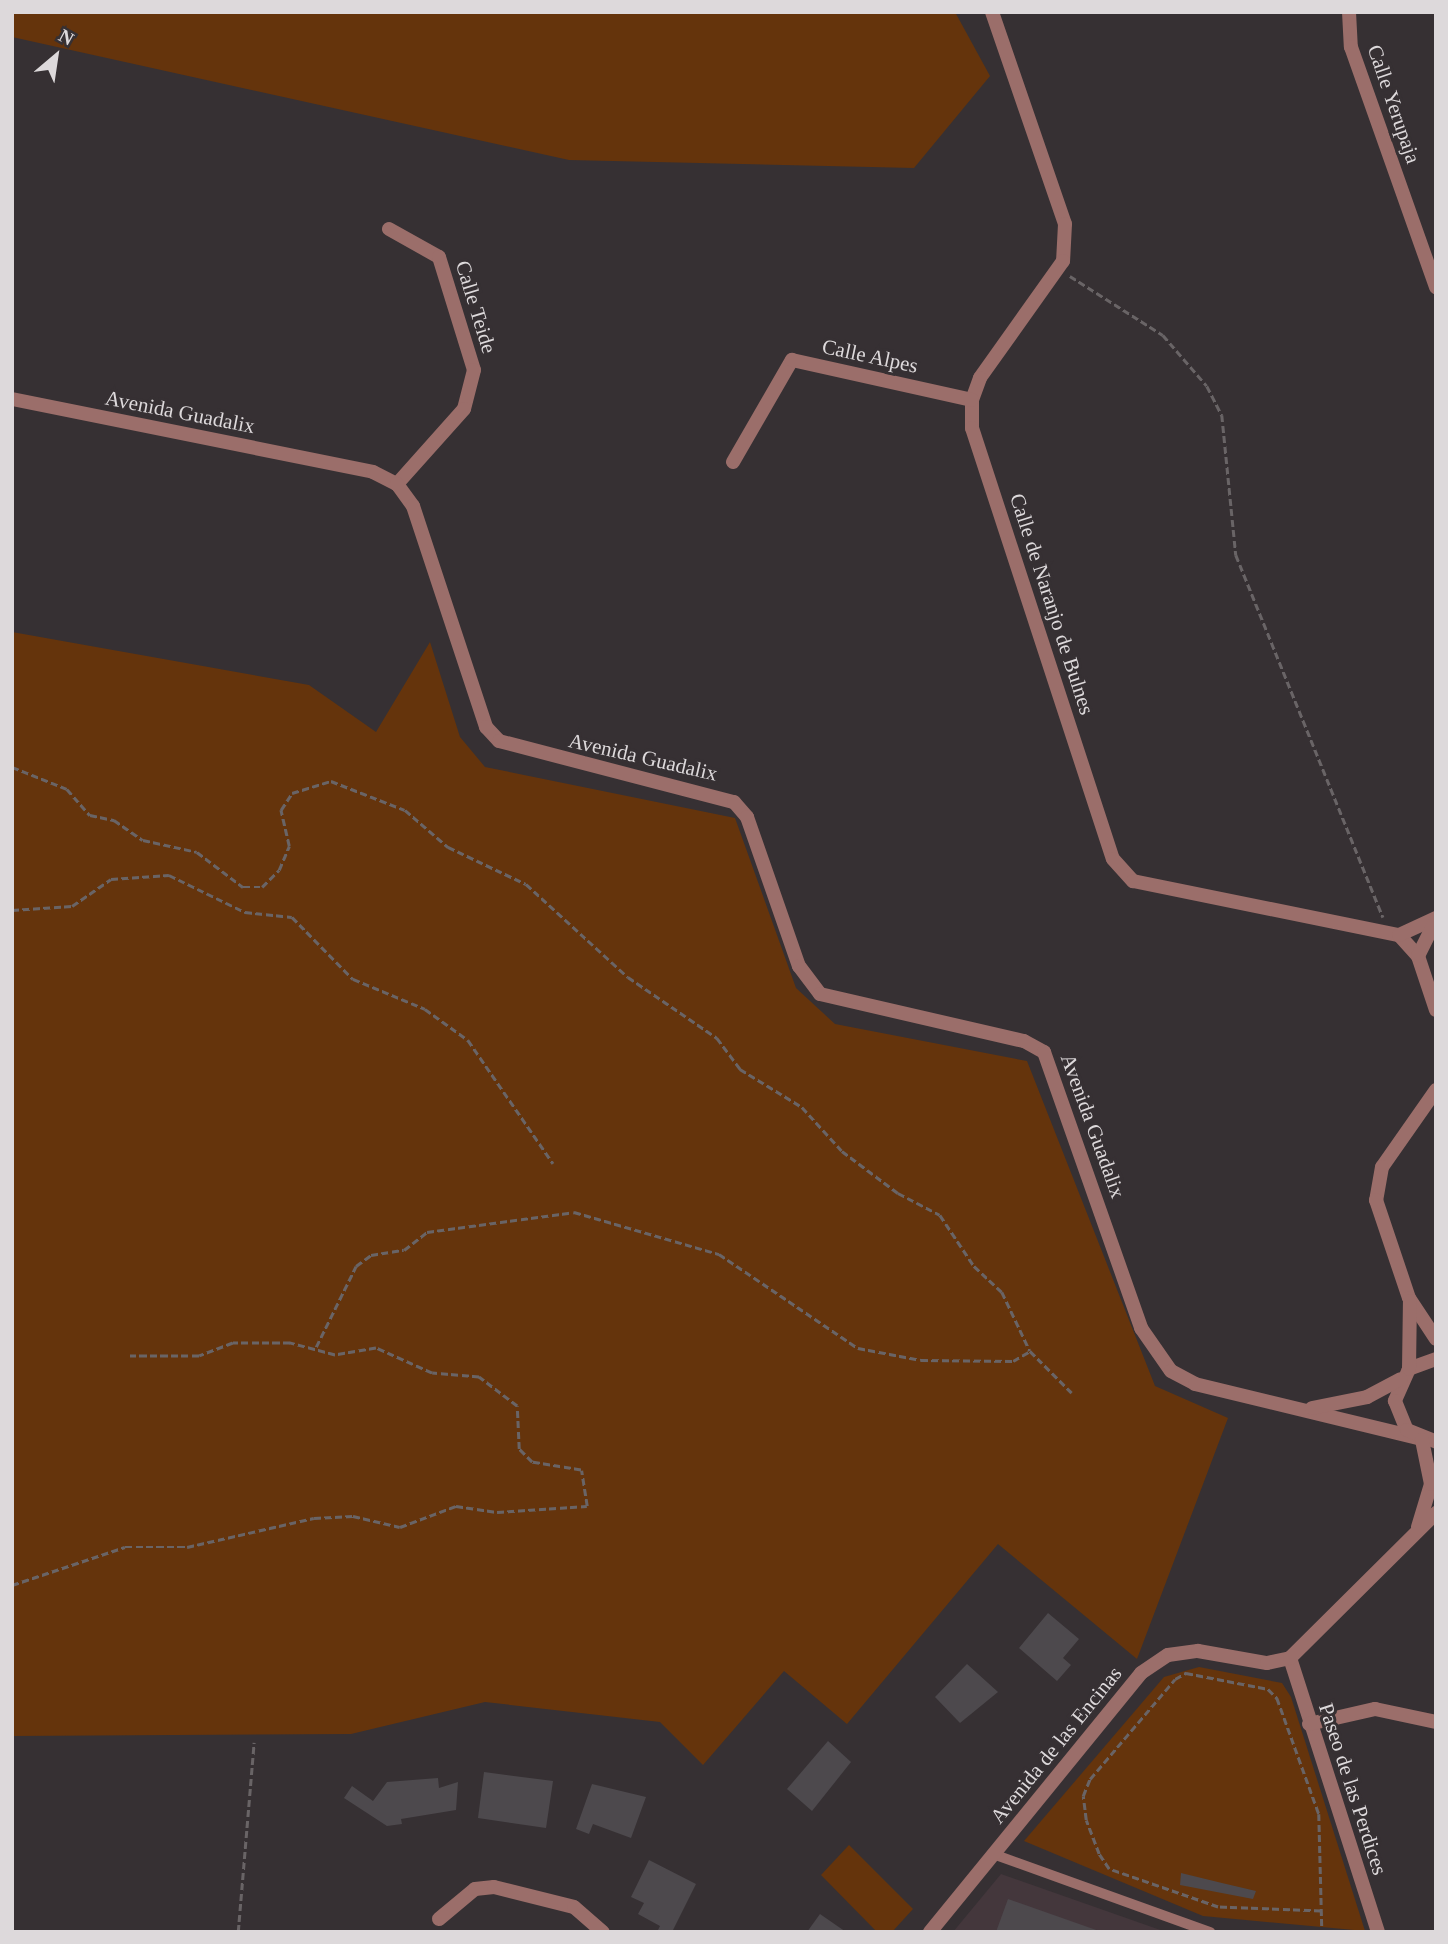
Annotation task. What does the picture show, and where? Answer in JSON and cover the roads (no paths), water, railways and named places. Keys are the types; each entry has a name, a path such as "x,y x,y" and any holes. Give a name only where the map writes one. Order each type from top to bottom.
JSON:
{"street":[{"name":"Calle de Naranjo de Bulnes","path":"992,12 1065,224 1059,269 980,377 972,400 972,428 1113,859 1133,881 1393,933"},
{"name":"Calle Yerupaja","path":"1349,12 1351,47 1436,288"},
{"name":"Calle Teide","path":"389,229 439,257 474,370 464,409 397,484"},
{"name":"Calle Alpes","path":"733,462 792,360 972,400"},
{"name":"Avenida Guadalix","path":"12,399 373,472 397,484 412,506 486,727 499,741 734,802 747,817 799,966 820,994 1024,1041 1044,1052 1154,1354 1195,1384 1426,1440"},
{"path":"1436,919 1393,933 1418,956 1436,1010"},
{"path":"1418,956 1436,919"},
{"path":"1436,1090 1391,1150 1377,1183 1376,1200 1409,1298 1436,1339"},
{"path":"1409,1298 1405,1374 1397,1413 1426,1440 1436,1455"},
{"name":"Avenida Guadalix","path":"1303,1409 1342,1405 1436,1359"},
{"path":"1411,1541 1431,1485 1426,1440"},
{"path":"1290,1658 1411,1541 1436,1513"},
{"path":"1411,1541 1436,1531"},
{"name":"Avenida de las Encinas","path":"930,1932 1141,1673 1168,1655 1198,1651 1267,1663 1290,1658"},
{"name":"Paseo de las Perdices","path":"1290,1658 1378,1932"},
{"path":"1309,1724 1375,1709 1436,1722"},
{"path":"439,1919 475,1889 494,1888 574,1908 603,1932"}],"lane":[{"path":"993,1854 1210,1932"}]}
